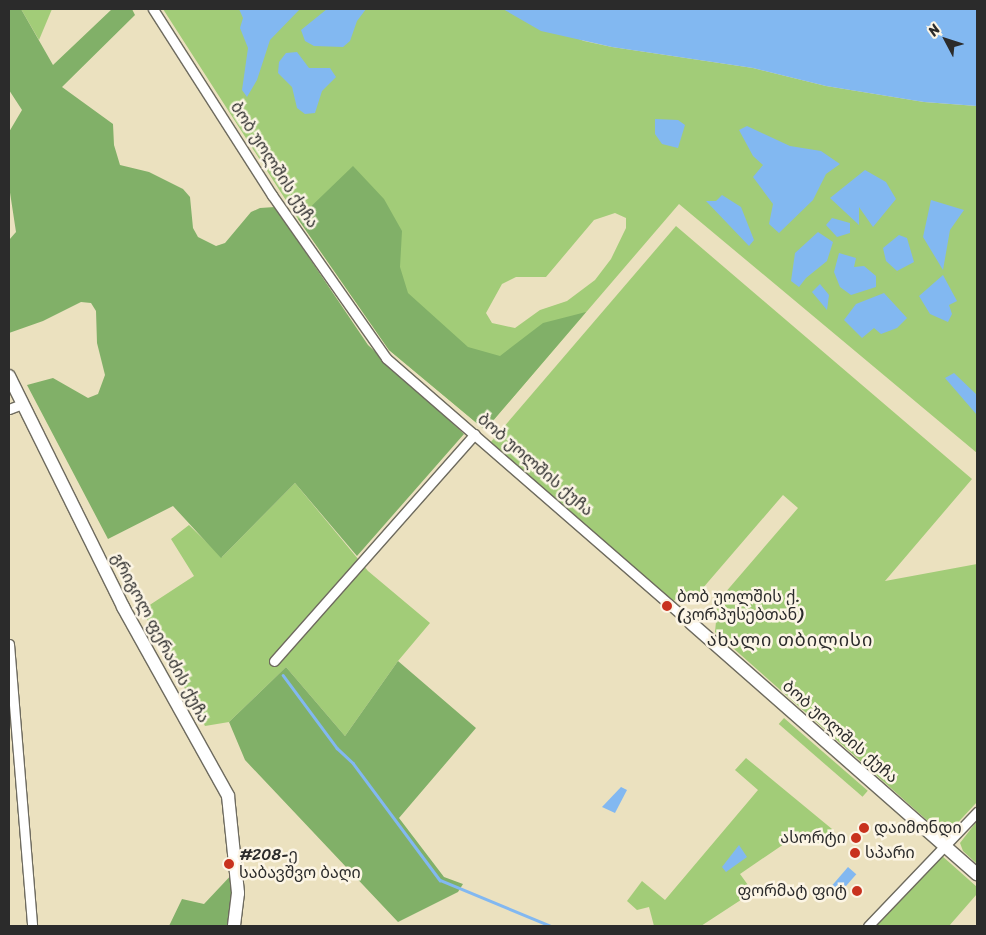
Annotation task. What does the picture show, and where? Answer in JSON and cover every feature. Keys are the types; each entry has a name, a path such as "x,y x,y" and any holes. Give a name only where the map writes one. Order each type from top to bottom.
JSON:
{"street":[{"name":"ბობ უოლშის ქუჩა","path":"153,9 272,194 386,358 946,844 977,874"},
{"name":"გრიგოლ ფერაძის ქუჩა","path":"9,376 123,607 228,796 238,893 234,926"},
{"path":"9,409 22,404"},
{"path":"274,661 474,434"},
{"path":"9,644 32,926"},
{"path":"868,926 977,812"}],"green space":[{"path":"9,9 21,9 53,65 112,9 132,9 135,15 62,87 113,124 114,145 120,165 149,172 183,189 190,197 193,228 198,237 216,246 225,243 251,212 260,208 275,207 368,345 464,434 357,556 295,483 221,558 173,506 108,539 27,385 53,378 88,398 98,394 105,375 97,343 96,311 91,303 81,302 43,321 9,333 9,240 16,232 9,186 9,132 22,110 9,90"},
{"path":"21,9 52,9 39,40"},
{"path":"163,9 503,9 584,41 612,47 753,68 826,86 924,102 977,106 977,453 679,204 485,430 389,350 298,219","holes":["615,213 626,218 626,228 611,259 595,280 567,301 540,310 515,328 492,323 486,313 502,284 516,277 546,277 594,220"]},
{"path":"353,166 384,199 402,231 400,267 408,293 468,347 500,356 543,323 586,312 485,430 389,350 298,219"},
{"path":"676,226 972,479 885,581 977,564 977,802 950,831 938,830 715,632 718,601 798,508 783,495 690,603 680,594 673,602 490,443"},
{"path":"295,483 368,571 430,623 398,661 345,736 286,667 229,722 205,726 142,610 194,576 171,539 189,525 222,557"},
{"path":"398,661 476,728 399,818 444,877 463,884 458,892 398,922 245,760 229,722 286,667 345,736"},
{"path":"784,718 868,791 863,797 779,724"},
{"path":"746,758 832,829 818,844 803,831 740,874 753,892 701,926 654,926 649,907 637,910 627,901 642,881 665,900 758,790 735,770"},
{"path":"977,821 977,864 963,851 960,843"},
{"path":"941,855 977,887 977,894 949,926 872,926"},
{"path":"236,870 230,926 169,926 182,899 204,904"}],"water":[{"path":"239,9 300,9 270,40 257,80 247,97 242,90 248,48 240,28 243,18"},
{"path":"327,9 366,9 357,21 350,41 343,47 314,46 305,41 301,30"},
{"path":"503,9 977,9 977,106 924,102 826,86 753,68 612,47 541,31"},
{"path":"297,52 309,68 330,68 336,77 322,91 315,113 305,114 297,108 292,87 278,73 279,62 286,53"},
{"path":"655,119 678,120 685,125 678,148 662,144 655,134"},
{"path":"747,126 790,146 821,151 840,164 826,174 813,200 779,233 769,224 773,204 753,177 763,165 753,156 739,130"},
{"path":"865,170 886,182 896,199 873,227 859,207 859,225 830,198"},
{"path":"722,195 741,207 754,240 749,246 706,201 716,201"},
{"path":"931,200 964,210 950,230 943,270 923,237"},
{"path":"832,218 850,223 850,233 837,237 826,225"},
{"path":"818,232 833,242 827,261 806,278 799,287 791,281 795,253"},
{"path":"899,235 907,238 914,262 897,271 886,261 883,248"},
{"path":"839,253 856,258 854,267 864,266 876,276 876,287 851,295 840,287 834,272"},
{"path":"943,275 957,301 949,305 952,314 948,322 930,314 919,296"},
{"path":"820,284 829,295 827,310 812,292"},
{"path":"884,293 907,318 897,328 881,334 874,328 862,338 844,320 856,304"},
{"path":"954,373 977,395 977,415 945,378"},
{"path":"621,787 627,790 615,813 602,807"},
{"path":"739,845 747,857 726,872 722,867"},
{"path":"848,867 856,874 839,895 830,887"}],"waterway":[{"path":"283,675 337,748 353,763 440,880 551,926"}],"place":[{"name":"ბობ უოლშის ქ. (კორპუსებთან)","path":"667,606"},
{"name":"დაიმონდი","path":"864,828"},
{"name":"ასორტი","path":"856,838"},
{"name":"სპარი","path":"855,853"},
{"name":"#208-ე საბავშვო ბაღი","path":"229,864"},
{"name":"ფორმატ ფიტ","path":"857,891"}],"district":[{"name":"ახალი თბილისი","path":"790,640"}]}
